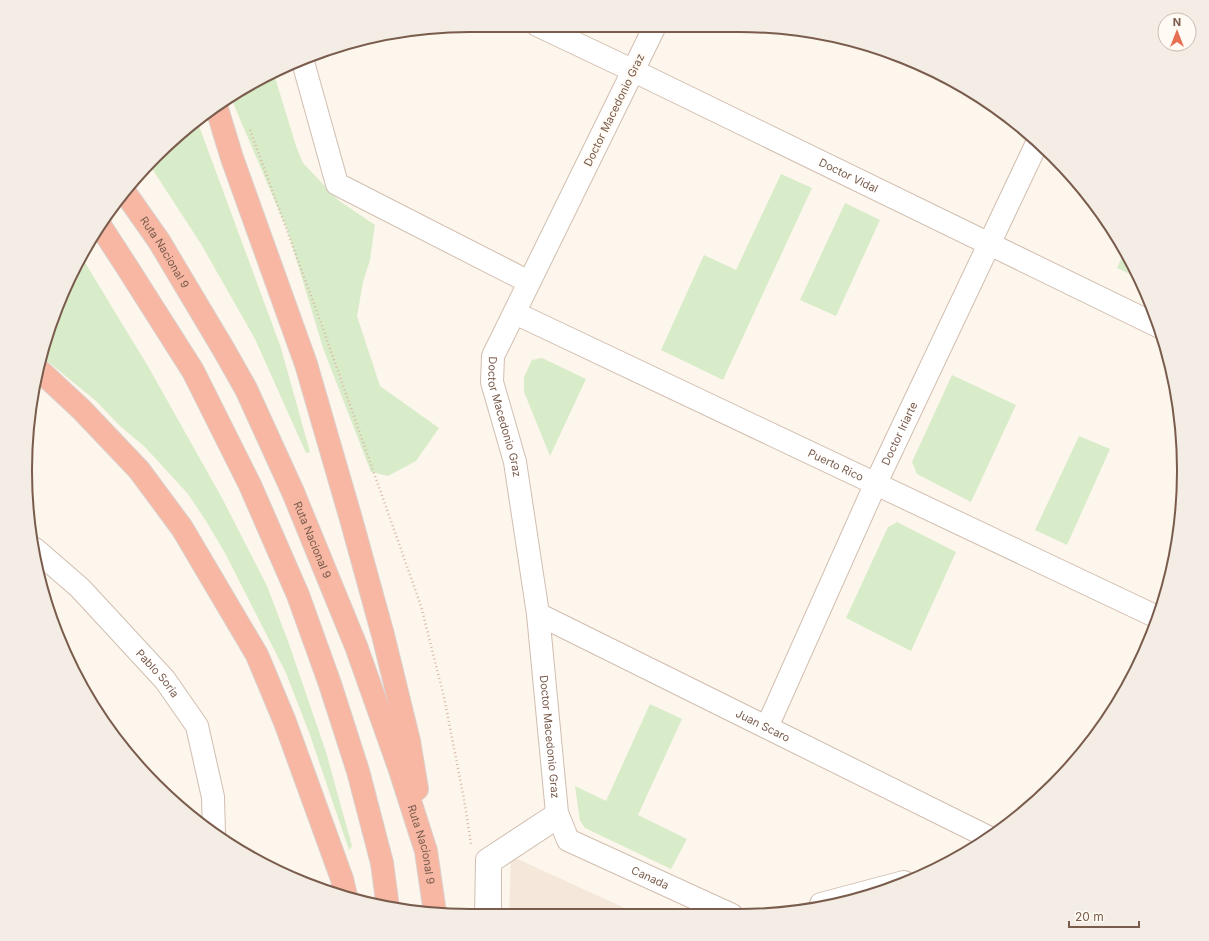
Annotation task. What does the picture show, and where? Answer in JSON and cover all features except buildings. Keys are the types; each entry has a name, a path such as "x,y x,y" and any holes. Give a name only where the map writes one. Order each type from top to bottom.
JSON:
{"highway":[{"path":"217,113 306,364 384,635 409,741 426,851"},
{"name":"Ruta Nacional 9","path":"128,197 159,241 246,389 318,551 356,646 426,851 434,907"},
{"path":"104,231 193,371 250,485 298,595 330,684 358,771 382,863 387,901"},
{"path":"43,374 82,410 139,470 186,534 257,655 285,722 342,879 345,890"}],"street":[{"name":"Doctor Vidal","path":"552,32 1151,323"},
{"name":"Doctor Macedonio Graz","path":"568,840 557,813 538,614 515,462 492,382 493,356 653,32"},
{"path":"304,65 337,184 529,282"},
{"name":"Doctor Iriarte","path":"767,728 875,485 1035,147"},
{"name":"Puerto Rico","path":"515,313 875,485 1153,615"},
{"name":"Pablo Soria","path":"40,553 80,588 166,680 197,726 213,797 214,825"},
{"name":"Juan Scaro","path":"538,614 983,834"},
{"path":"486,909 487,860 554,816 555,819 490,862 490,909"},
{"name":"Canada","path":"568,840 719,909"}],"path":[{"path":"247,123 321,323 421,606 444,698 472,845"}],"shaded area":[{"path":"511,856 627,909 509,909"}],"green space":[{"path":"275,78 296,146 303,163 338,200 375,225 370,260 363,282 357,316 380,386 439,428 416,461 388,476 371,472 323,348 288,232 233,102"},
{"path":"199,127 281,348 310,452 306,453 255,339 201,244 152,169 181,141"},
{"path":"781,174 812,188 723,380 661,350 704,255 736,270"},
{"path":"845,203 880,220 836,316 800,300"},
{"path":"1122,258 1131,275 1117,268"},
{"path":"85,262 149,368 222,498 267,586 289,644 326,752 352,846 349,850 310,735 286,673 225,553 188,494 145,447 121,427 96,401 46,360 65,303"},
{"path":"542,358 586,379 550,456 524,392 524,377 532,360"},
{"path":"952,375 1016,405 971,502 917,474 912,462"},
{"path":"1079,436 1110,449 1067,545 1035,530"},
{"path":"897,522 956,552 911,651 846,618 888,527"},
{"path":"650,704 682,719 638,815 687,839 671,869 585,828 580,821 575,786 606,801"}]}
